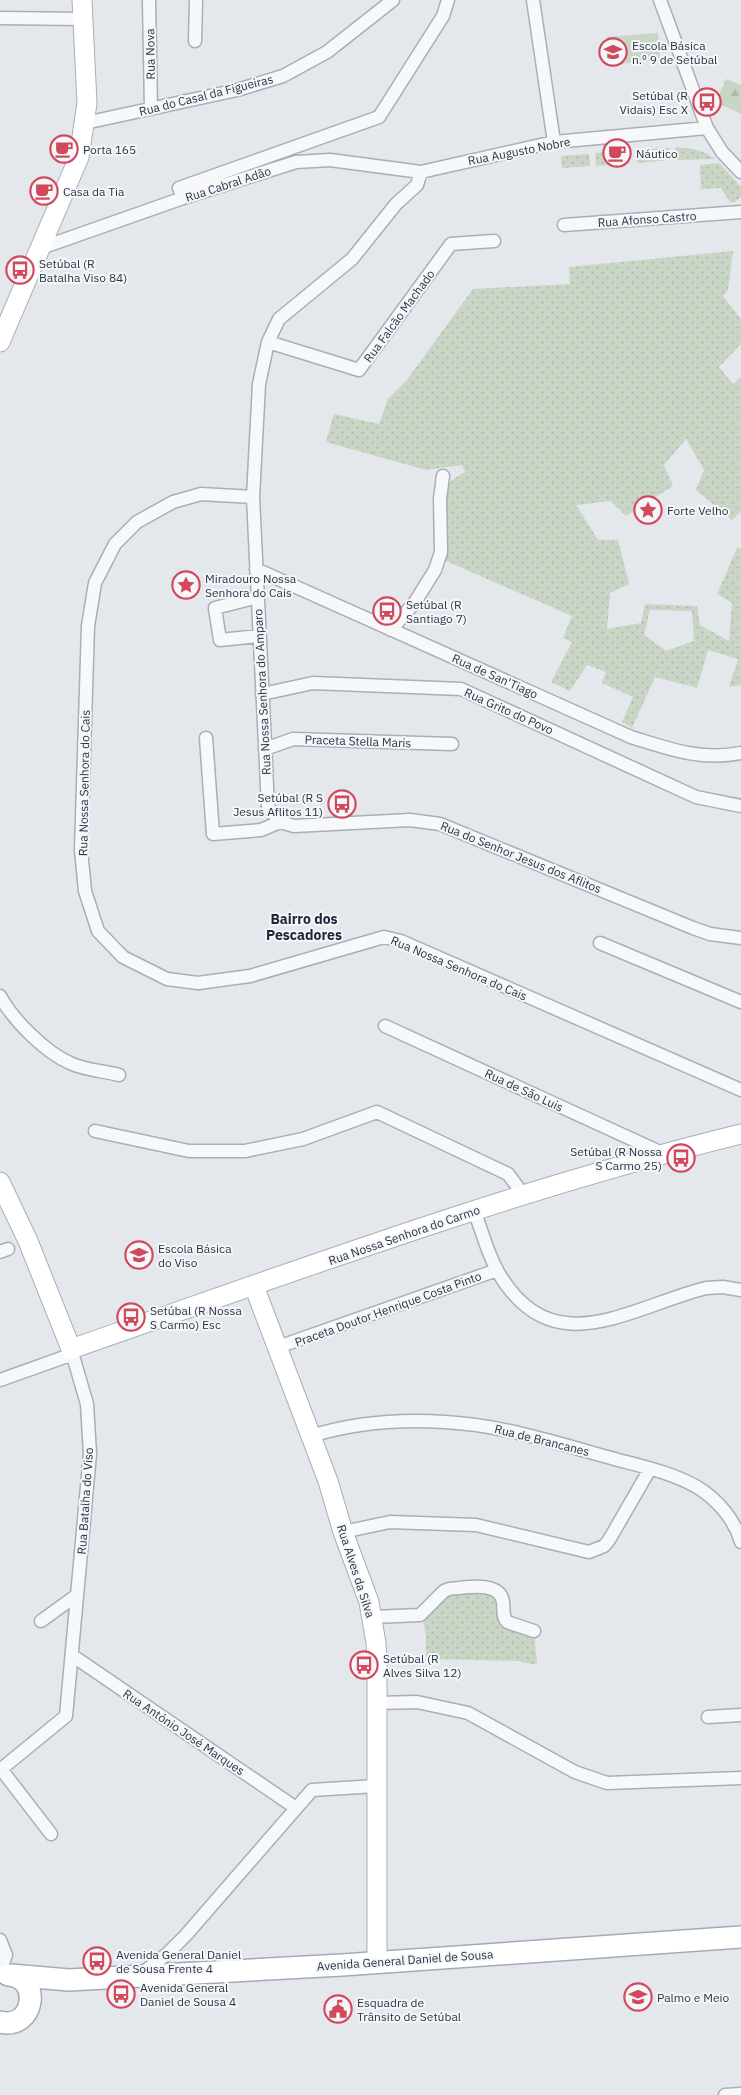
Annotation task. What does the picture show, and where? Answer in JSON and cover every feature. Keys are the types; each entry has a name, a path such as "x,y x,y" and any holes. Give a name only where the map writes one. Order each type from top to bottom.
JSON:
{"main road":[{"name":"Avenida General Daniel de Sousa","path":"4,1974 69,1980 140,1974 378,1962 741,1937"},
{"path":"0,2022 12,2023 27,2013 31,1996 29,1989 18,1978 4,1974"},
{"name":"Avenida General Daniel de Sousa","path":"27,2013 46,1990 69,1980"}],"street":[{"path":"0,342 78,157 87,103 82,0"},
{"name":"Rua Nova","path":"149,0 151,109"},
{"path":"195,41 196,0"},
{"name":"Rua do Casal da Figueiras","path":"85,123 237,90 284,76 326,52 369,21 393,0"},
{"path":"183,198 179,188 379,117 443,16 448,0"},
{"path":"533,0 554,142"},
{"path":"660,0 707,128 722,152 741,172"},
{"path":"0,18 82,19"},
{"name":"Rua Augusto Nobre","path":"420,172 554,142 707,128"},
{"name":"Rua Cabral Adão","path":"41,248 183,198 296,162 314,159 420,172"},
{"name":"Rua Nossa Senhora do Amparo","path":"280,822 268,807 253,497 259,384 268,342 279,319 352,259 396,204 417,185 420,172"},
{"name":"Rua Afonso Castro","path":"564,224 736,213 741,204"},
{"name":"Rua Falcão Machado","path":"268,342 359,370 451,244 494,241"},
{"path":"391,630 415,602 435,570 441,552 440,499 443,476"},
{"name":"Rua Nossa Senhora do Cais","path":"253,497 201,494 173,502 137,522 115,544 95,583 88,626 81,850 85,891 98,931 123,957 167,979 198,983 250,976 384,937 400,941 741,1090"},
{"name":"Rua de San'Tiago","path":"256,569 631,737 688,754 720,758 741,753"},
{"path":"258,597 215,608 220,640 259,636"},
{"name":"Rua Grito do Povo","path":"262,694 313,683 461,689 696,797 741,806"},
{"name":"Rua do Senhor Jesus dos Aflitos","path":"206,738 213,834 262,830 280,822 300,826 410,820 440,824 693,928 710,934 741,938"},
{"name":"Praceta Stella Maris","path":"264,749 293,739 452,744"},
{"path":"600,943 741,1002"},
{"path":"0,996 8,1011 35,1039 70,1064 119,1075"},
{"name":"Rua de São Luis","path":"385,1026 662,1153"},
{"path":"95,1131 189,1151 210,1153 272,1147 338,1127 371,1114 382,1113 508,1174 523,1194"},
{"name":"Rua Nossa Senhora do Carmo","path":"72,1352 254,1286 523,1194 662,1153 741,1134"},
{"name":"Rua Batalha do Viso","path":"0,1182 28,1241 72,1352 87,1404 90,1454 66,1716 0,1770"},
{"path":"474,1211 497,1270 512,1292 528,1308 542,1316 570,1325 581,1326 607,1320 706,1288 723,1287 741,1290"},
{"name":"Praceta Doutor Henrique Costa Pinto","path":"278,1347 497,1270"},
{"name":"Rua Alves da Silva","path":"254,1286 328,1481 373,1617 376,1643 378,1962"},
{"path":"2,1375 72,1352"},
{"name":"Rua de Brancanes","path":"311,1436 334,1430 393,1422 471,1424 554,1442 650,1469 698,1488 715,1501 728,1516 741,1542"},
{"path":"344,1532 390,1522 476,1525 590,1552 604,1546 609,1540 650,1469"},
{"path":"373,1617 420,1614 444,1591 449,1589 487,1588 498,1592 501,1596 503,1614 507,1622 534,1631"},
{"path":"41,1621 77,1595"},
{"name":"Rua António José Marques","path":"73,1656 296,1808"},
{"path":"376,1703 417,1702 468,1713 575,1772 607,1783 741,1778"},
{"path":"708,1717 741,1715"},
{"path":"0,1770 50,1834"},
{"path":"140,1974 167,1954 186,1935 312,1790 376,1786"},
{"path":"0,1940 6,1955 4,1974"},
{"path":"725,2095 741,2094"}],"green space":[{"path":"658,33 660,60 609,65 607,37"},
{"path":"726,79 741,85 741,114 716,102"},
{"path":"669,148 670,160 637,163 636,150"},
{"path":"675,148 696,150 706,153 715,159 676,160"},
{"path":"629,151 630,163 596,166 595,153"},
{"path":"589,154 590,166 562,168 561,156"},
{"path":"719,163 741,187 741,197 735,202 730,202 721,188 701,189 700,165"},
{"path":"733,251 728,290 723,296 741,319 741,344 719,367 733,384 741,377 741,512 732,520 696,490 704,470 686,439 664,465 673,486 626,516 611,501 576,505 598,540 618,540 629,584 610,593 607,629 641,623 645,604 697,606 700,625 729,641 732,603 717,594 737,548 741,549 741,685 729,687 738,659 708,650 697,688 655,677 632,728 622,722 633,697 602,683 606,672 587,665 570,691 551,682 572,642 563,638 572,616 444,560 443,494 447,483 465,472 462,465 426,470 326,442 334,414 379,424 388,399 407,380 473,289 570,284 569,267","holes":["650,610 692,611 694,641 666,651 644,635"]},
{"path":"492,1589 503,1614 534,1631 537,1665 518,1661 426,1659 426,1635 423,1620 444,1591"}],"place":[{"name":"Escola Básica n.º 9 de Setúbal","path":"613,52"},
{"name":"Setúbal (R Vidais) Esc X","path":"707,102"},
{"name":"Porta 165","path":"64,149"},
{"name":"Náutico","path":"617,153"},
{"name":"Casa da Tia","path":"44,191"},
{"name":"Setúbal (R Batalha Viso 84)","path":"20,270"},
{"name":"Forte Velho","path":"648,510"},
{"name":"Miradouro Nossa Senhora do Cais","path":"186,585"},
{"name":"Setúbal (R Santiago 7)","path":"387,611"},
{"name":"Setúbal (R S Jesus Aflitos 11)","path":"342,804"},
{"name":"Setúbal (R Nossa S Carmo 25)","path":"681,1158"},
{"name":"Escola Básica do Viso","path":"139,1255"},
{"name":"Setúbal (R Nossa S Carmo) Esc","path":"131,1317"},
{"name":"Setúbal (R Alves Silva 12)","path":"364,1665"},
{"name":"Avenida General Daniel de Sousa Frente 4","path":"97,1961"},
{"name":"Avenida General Daniel de Sousa 4","path":"121,1994"},
{"name":"Palmo e Meio","path":"638,1997"},
{"name":"Esquadra de Trânsito de Setúbal","path":"338,2009"}],"district":[{"name":"Bairro dos Pescadores","path":"304,928"}]}
